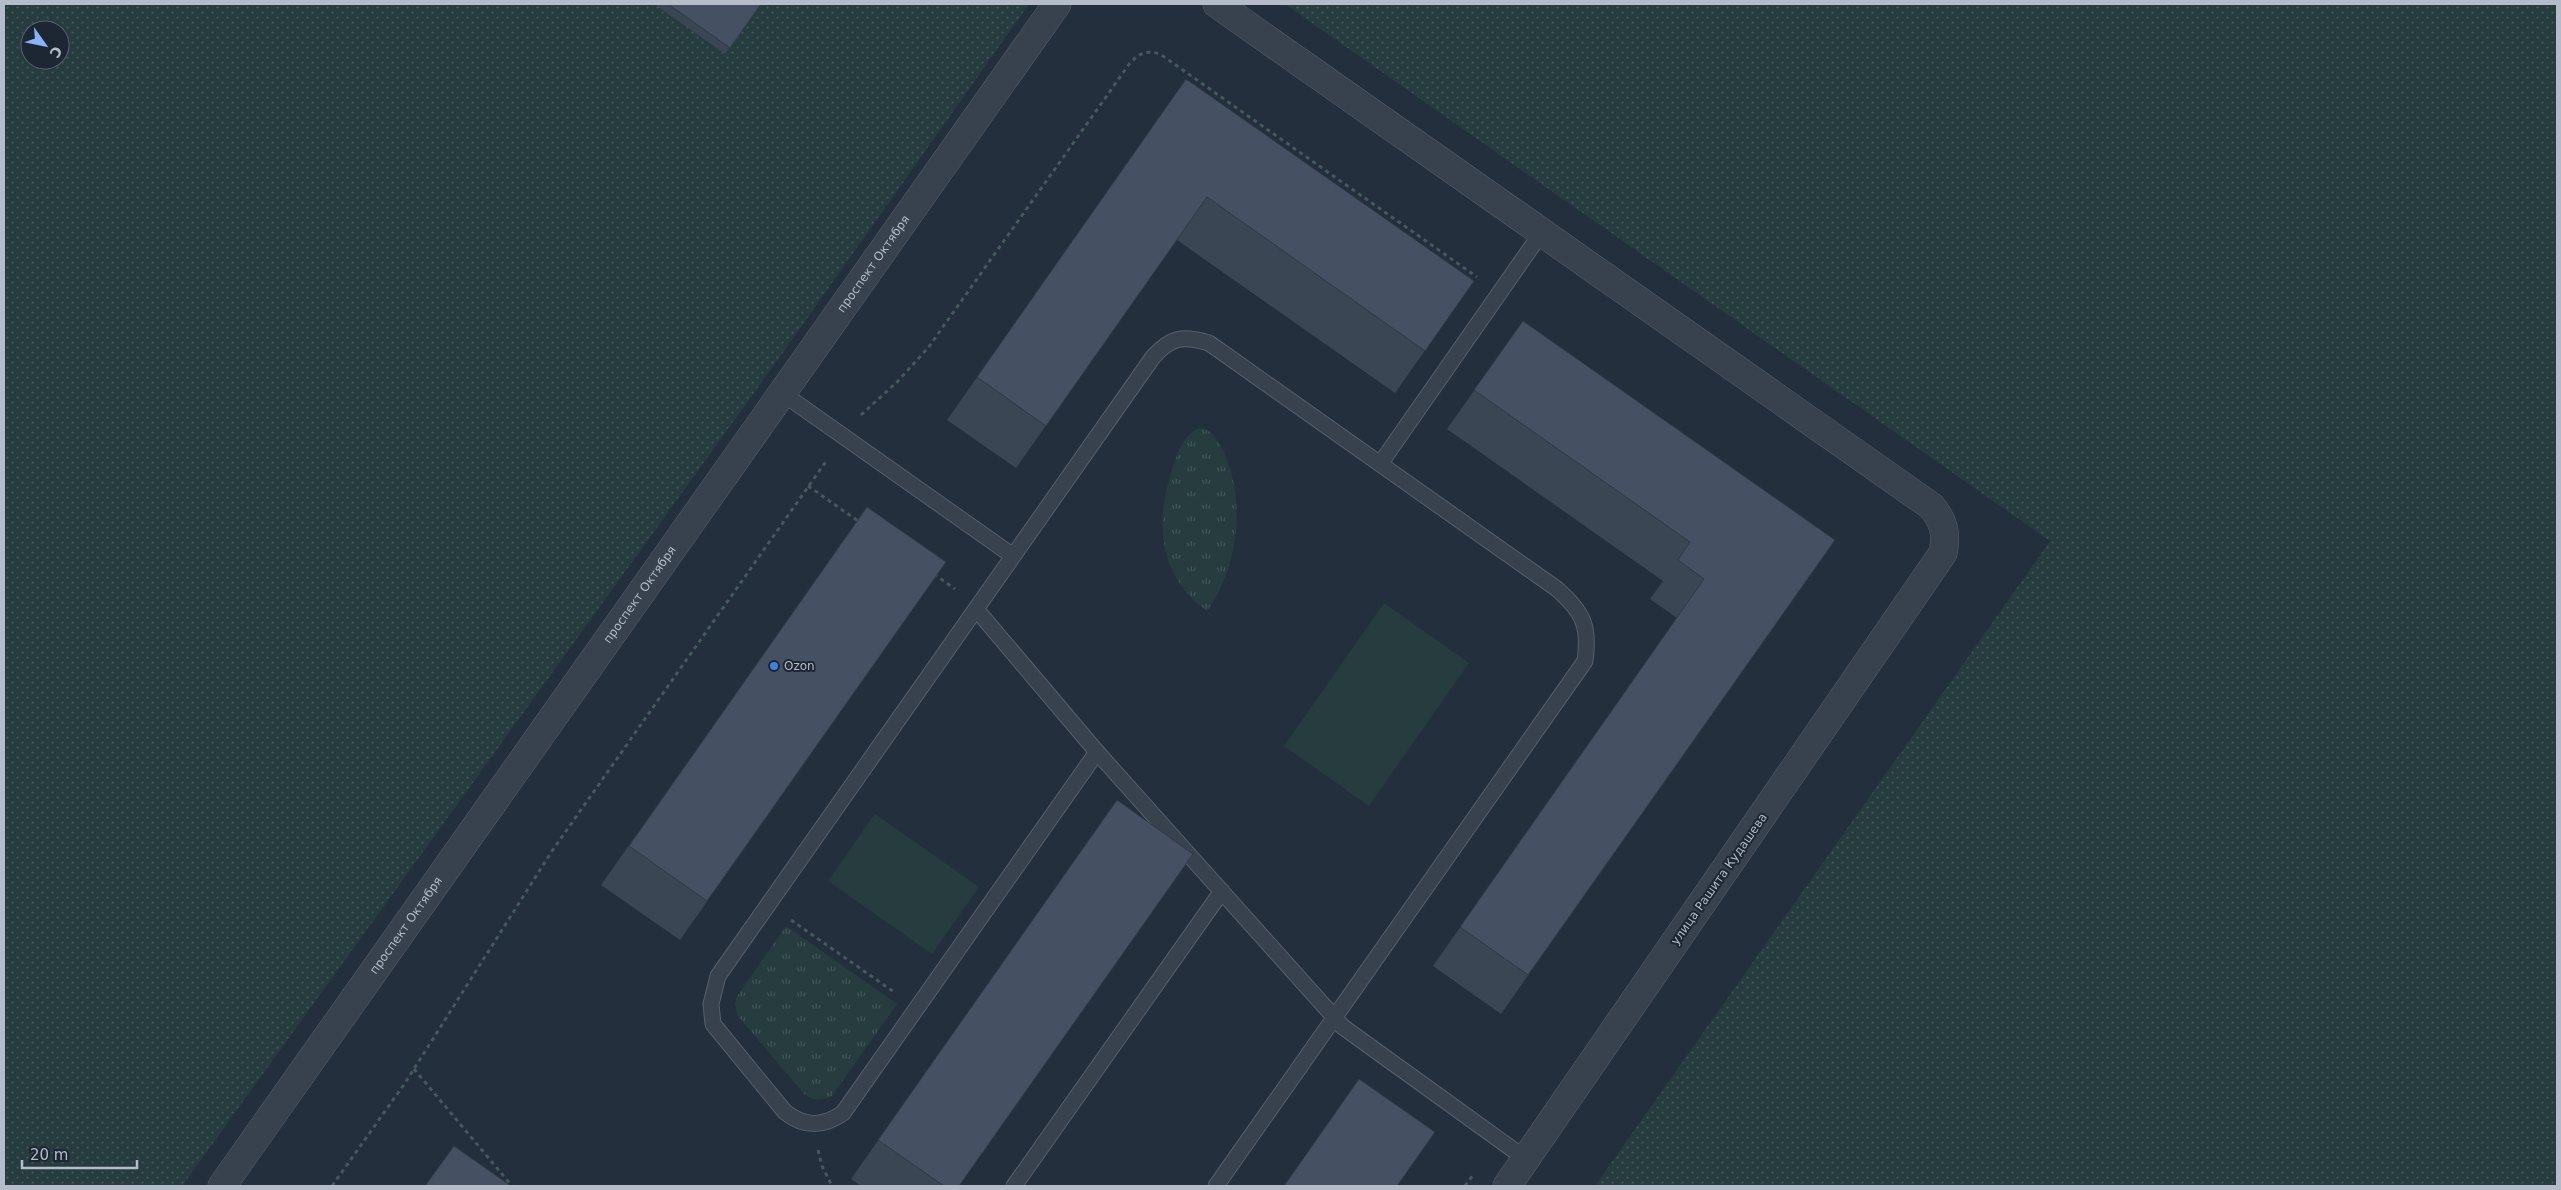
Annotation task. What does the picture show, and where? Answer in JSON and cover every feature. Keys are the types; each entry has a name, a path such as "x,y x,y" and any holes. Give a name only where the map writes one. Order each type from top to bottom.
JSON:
{"street":[{"name":"проспект Октября","path":"222,1186 1057,4"},
{"name":"улица Рашита Кудашева","path":"1217,4 1931,506 1939,515 1946,538 1943,553 1931,571 1507,1186"}],"lane":[{"path":"1380,464 1542,232"},
{"path":"1097,752 843,1113 836,1118 816,1125 805,1124 785,1112 713,1024 711,1004 718,976 1153,357 1164,345 1181,338 1193,338 1209,343 1557,589 1575,605 1584,621 1588,640 1585,661 1216,1186"},
{"path":"782,393 1013,556"},
{"path":"977,607 1097,752 1222,890 1334,1019 1360,1042 1526,1159"},
{"path":"1014,1186 1222,890"}],"path":[{"path":"332,1186 414,1069 552,852 808,486 863,413 897,382 928,348 1137,55 1145,52 1160,54 1500,293"},
{"path":"808,486 865,526"},
{"path":"930,571 977,607"},
{"path":"769,904 917,1009"},
{"path":"414,1069 512,1186"},
{"path":"816,1125 818,1153 832,1186"}],"green space":[{"path":"4,4 1029,4 772,368 182,1186 4,1186"},
{"path":"1285,4 2557,4 2557,1186 1595,1186 2050,541"},
{"path":"1200,428 1212,433 1223,451 1235,491 1237,512 1236,533 1226,575 1218,594 1207,611 1190,596 1178,580 1169,562 1164,544 1163,524 1164,504 1176,458 1187,437"},
{"path":"1384,603 1469,663 1369,806 1284,746"},
{"path":"875,814 979,887 932,954 828,881"},
{"path":"786,926 897,1004 832,1096 824,1099 817,1100 804,1094 738,1016 735,1004 737,996"}],"building":[{"path":"668,4 761,4 730,48"},
{"path":"1186,79 1474,281 1425,351 1207,197 1046,426 977,377"},
{"path":"1523,321 1835,540 1528,975 1460,927 1704,579 1678,560 1690,542 1474,390"},
{"path":"867,507 946,562 707,901 629,846"},
{"path":"1117,800 1193,854 959,1186 944,1186 878,1140"},
{"path":"1359,1079 1435,1132 1397,1186 1284,1186"},
{"path":"454,1146 511,1186 425,1186"}],"place":[{"name":"Ozon","path":"774,666"}]}
